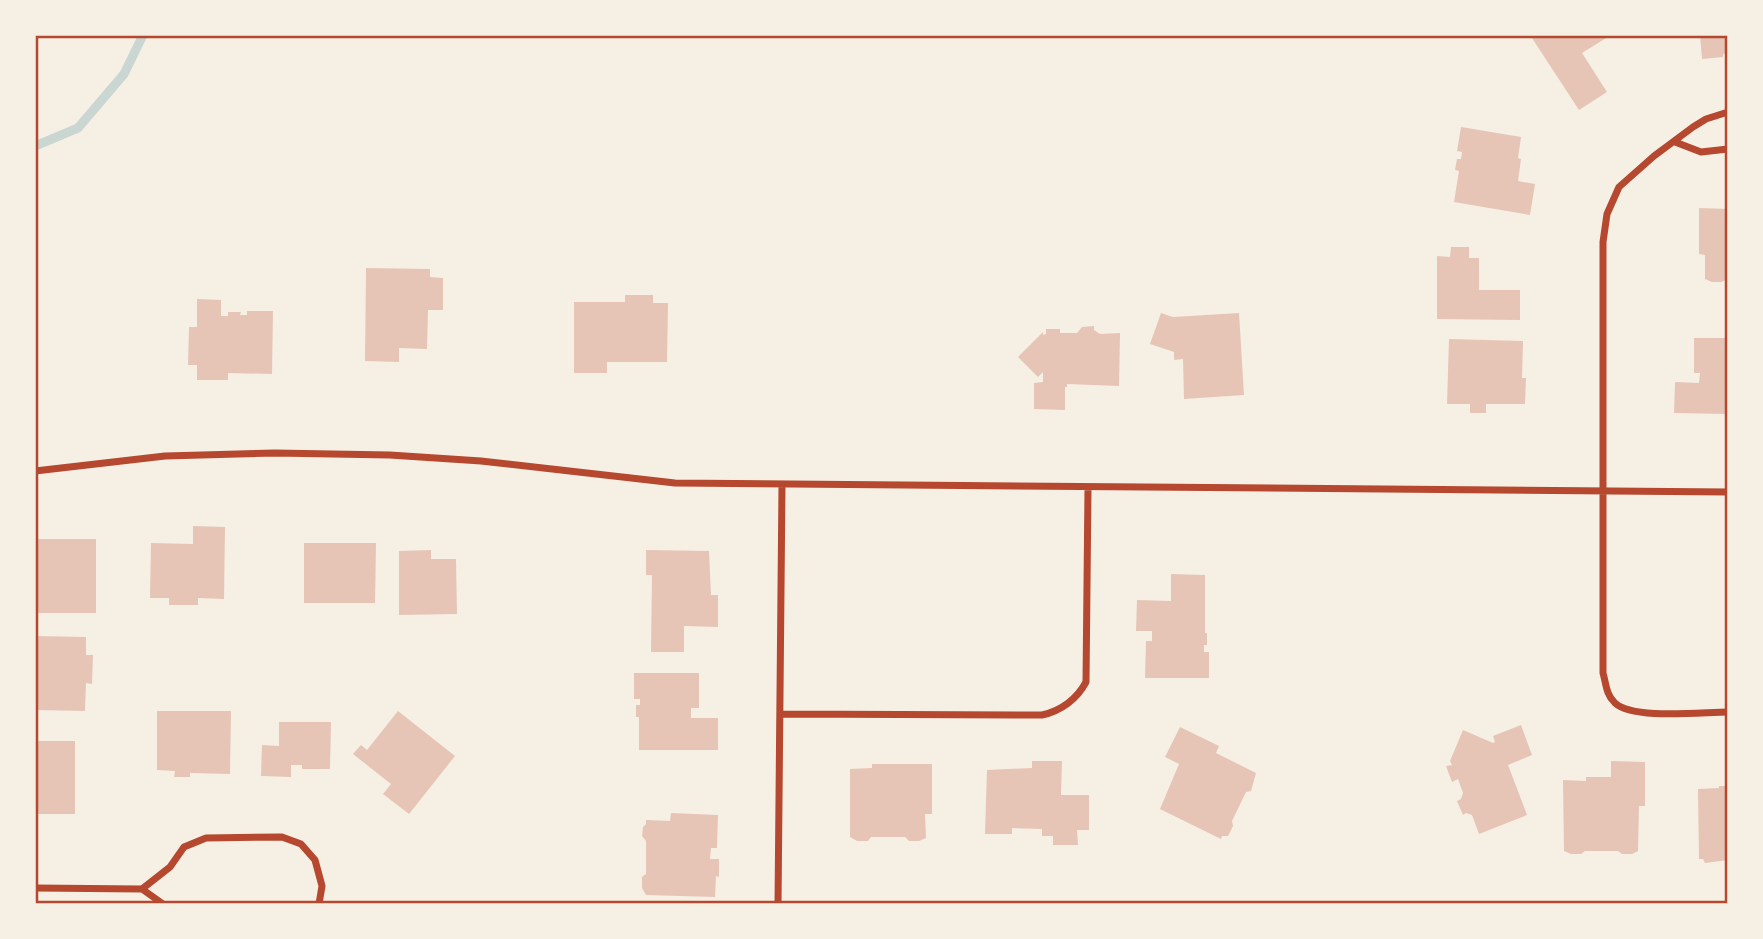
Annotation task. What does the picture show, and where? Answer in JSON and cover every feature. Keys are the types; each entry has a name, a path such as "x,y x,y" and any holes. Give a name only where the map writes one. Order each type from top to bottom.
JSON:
{"street":[{"path":"1728,112 1706,119 1654,156 1619,187 1607,214 1603,242 1604,673 1608,694 1615,704 1638,713 1728,712"},
{"path":"1675,142 1701,152 1728,149"},
{"path":"35,471 165,456 275,453 390,455 481,461 675,483 1728,492"},
{"path":"778,904 782,485"},
{"path":"780,714 1042,715 1055,712 1080,694 1086,682 1088,488"},
{"path":"142,889 170,867 184,847 206,838 282,837 301,844 315,860 322,886 319,904"},
{"path":"35,888 142,889 163,904"}],"building":[{"path":"1530,35 1611,35 1582,53 1607,92 1579,110"},
{"path":"1700,35 1728,35 1728,53 1723,54 1723,57 1702,59"},
{"path":"1461,127 1521,137 1518,181 1535,184 1530,215 1454,202 1459,171 1455,170 1457,159 1461,159 1462,152 1457,151"},
{"path":"1699,208 1728,209 1728,279 1721,282 1705,279 1705,255 1699,254"},
{"path":"1451,247 1469,247 1469,258 1479,258 1479,290 1520,290 1520,320 1437,319 1437,256 1450,257"},
{"path":"366,268 430,269 430,277 443,278 443,310 428,310 427,349 399,348 399,362 365,361"},
{"path":"625,295 653,295 653,303 668,303 667,362 607,362 607,373 574,373 574,302 625,302"},
{"path":"197,299 221,300 221,316 228,316 228,312 247,315 247,311 273,311 272,374 228,373 228,380 197,380 197,365 188,365 189,327 197,327"},
{"path":"1161,313 1173,317 1239,313 1244,395 1184,399 1183,359 1174,360 1174,352 1150,344"},
{"path":"1094,326 1094,330 1100,334 1120,333 1119,386 1067,384 1065,410 1034,409 1034,383 1043,382 1043,372 1038,377 1018,357 1043,332 1043,335 1046,334 1046,329 1060,329 1060,333 1077,333 1082,327"},
{"path":"1694,338 1728,338 1728,414 1674,413 1675,382 1699,383 1700,373 1694,373"},
{"path":"1449,339 1523,341 1522,378 1526,378 1525,404 1486,404 1486,413 1470,413 1470,404 1447,404"},
{"path":"193,526 225,527 224,599 198,598 198,605 169,605 169,598 150,598 151,543 193,544"},
{"path":"38,539 96,539 96,613 38,613 38,604 35,604 35,557 38,557"},
{"path":"304,543 376,543 375,603 304,603"},
{"path":"431,550 431,559 456,559 457,614 399,615 399,551"},
{"path":"646,550 709,551 711,595 718,595 718,627 684,626 684,652 651,652 652,575 646,575"},
{"path":"1171,574 1205,575 1207,645 1204,645 1204,652 1209,652 1209,678 1145,678 1146,641 1152,641 1152,631 1136,631 1137,600 1171,601"},
{"path":"35,636 86,637 86,655 93,655 92,684 86,683 85,711 35,710"},
{"path":"634,673 699,673 699,708 691,708 691,718 718,718 718,750 639,750 639,717 636,717 636,705 640,705 640,699 634,699"},
{"path":"157,711 231,711 230,774 190,773 190,777 174,777 175,771 157,770"},
{"path":"398,711 455,756 409,814 383,794 391,784 353,754 361,745 367,750"},
{"path":"279,722 331,722 330,769 302,769 302,765 291,765 291,777 261,776 262,745 279,746"},
{"path":"1521,725 1532,755 1508,765 1527,815 1479,834 1472,815 1463,815 1457,801 1463,793 1458,779 1452,782 1446,766 1452,765 1450,761 1463,730 1493,743 1493,736"},
{"path":"1180,727 1219,746 1216,753 1256,773 1251,791 1246,792 1228,836 1222,836 1221,839 1160,809 1179,764 1165,757"},
{"path":"35,741 75,741 75,814 35,814"},
{"path":"1032,761 1062,761 1061,795 1089,795 1089,830 1077,830 1078,845 1053,845 1053,836 1042,836 1042,829 1012,828 1012,834 985,834 987,770 1032,768"},
{"path":"1611,761 1645,762 1645,806 1639,806 1638,851 1632,854 1618,851 1585,851 1571,854 1564,851 1563,780 1586,781 1586,777 1611,777"},
{"path":"872,764 932,764 932,814 925,814 926,838 909,841 905,837 871,837 868,841 857,841 850,837 850,769 872,768"},
{"path":"1728,786 1728,860 1705,863 1703,859 1699,859 1698,789"},
{"path":"671,813 718,815 717,848 711,848 710,859 719,859 715,897 646,895 642,888 642,877 646,874 646,841 642,836 643,827 646,820 670,821"}],"waterway":[{"path":"35,146 78,128 124,74 143,35"}]}
